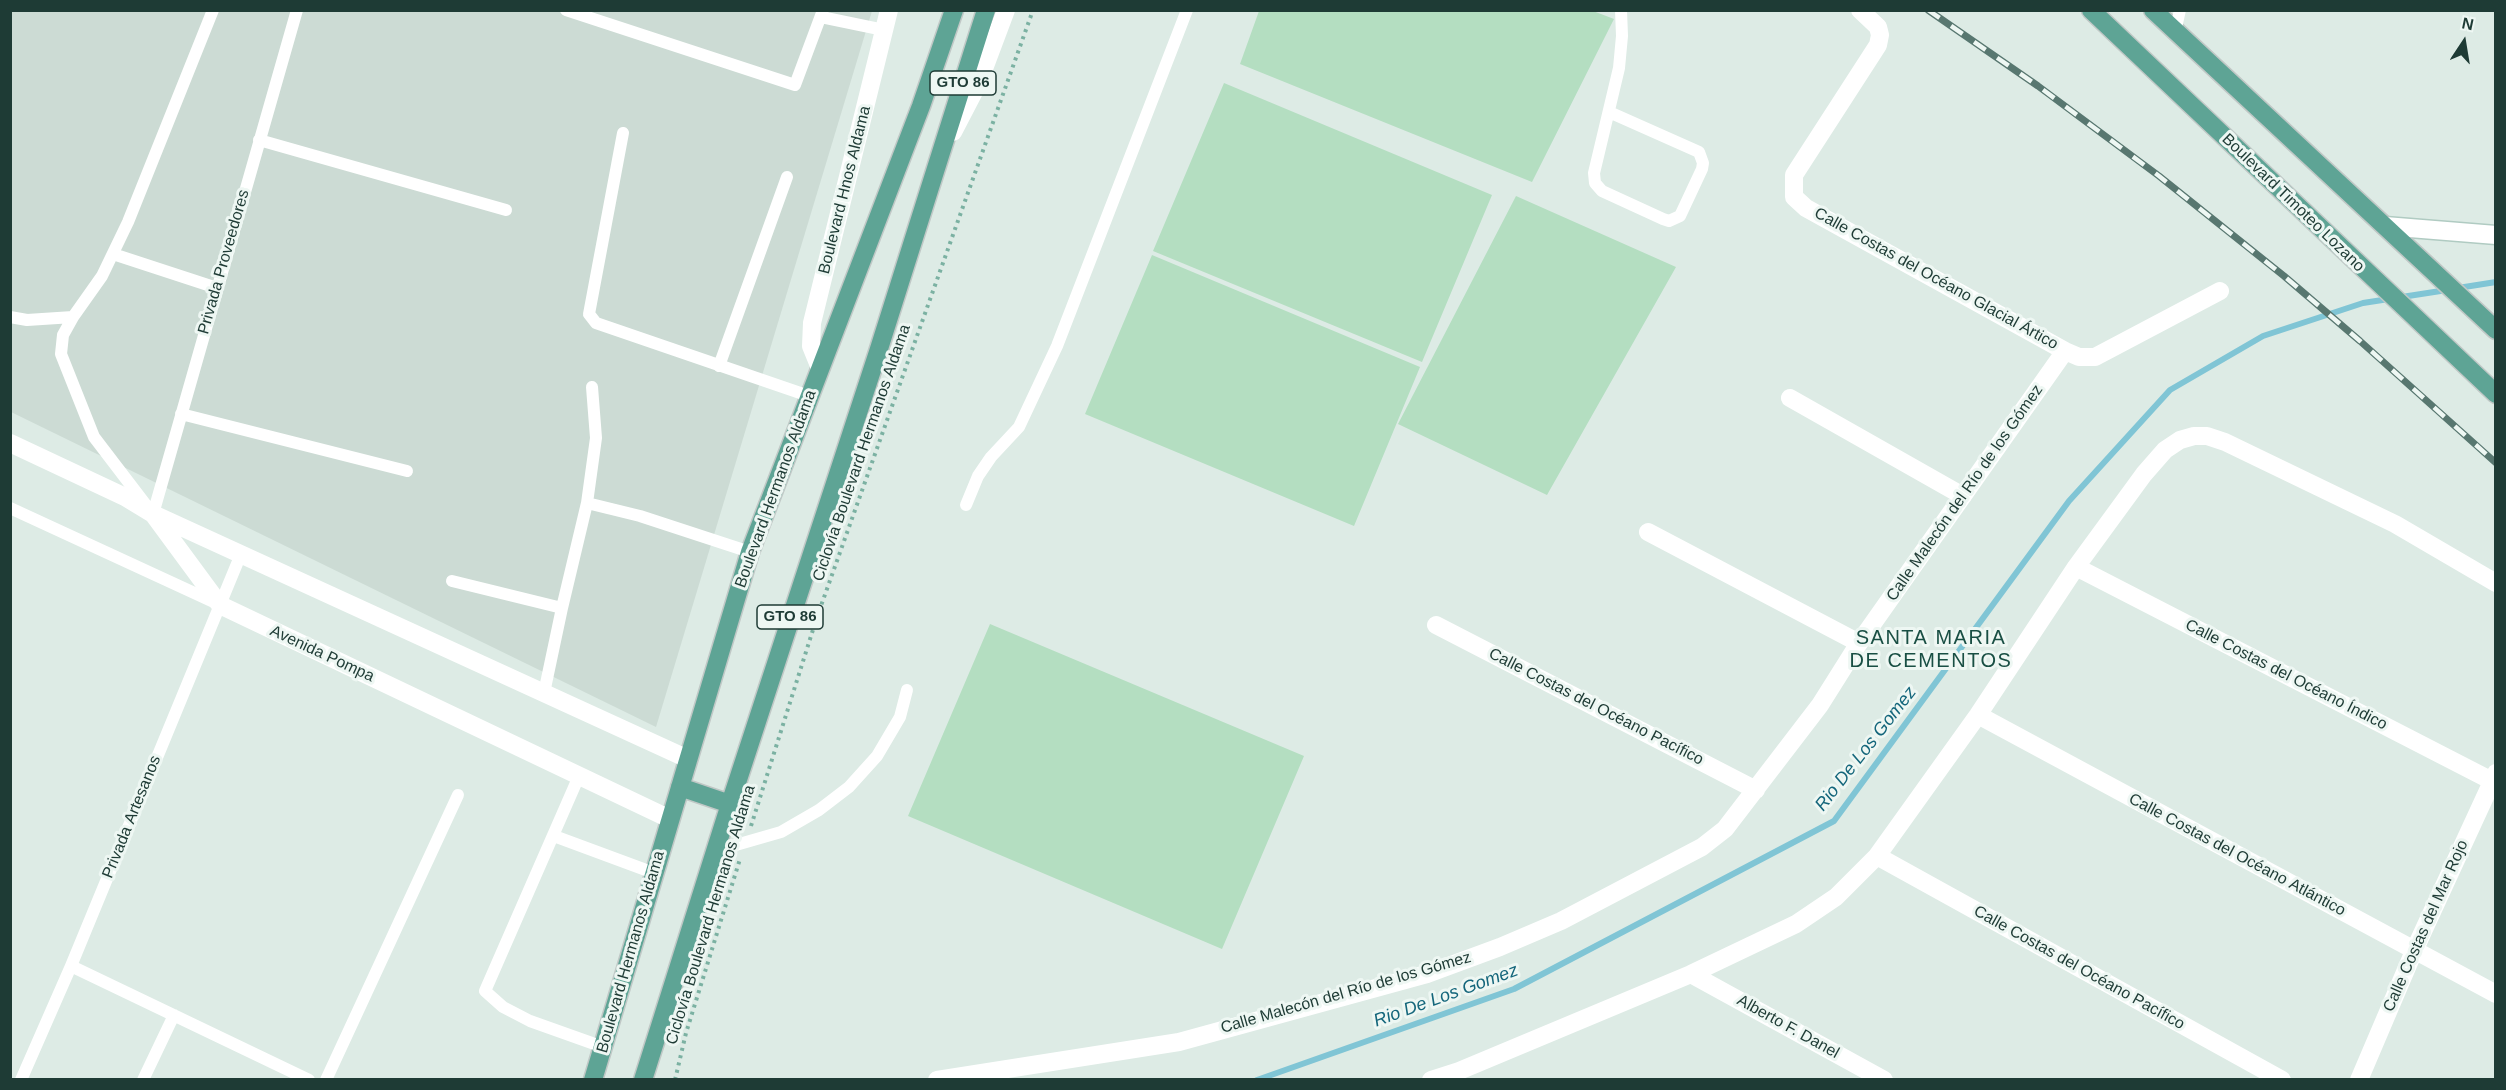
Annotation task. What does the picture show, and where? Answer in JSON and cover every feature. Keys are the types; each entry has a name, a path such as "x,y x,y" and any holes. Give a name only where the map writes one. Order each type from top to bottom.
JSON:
{"main road":[{"name":"Boulevard Hermanos Aldama","path":"593,1080 750,552 921,106 954,10"},
{"name":"GTO 86","path":"643,1080 986,10"},
{"name":"Boulevard Timoteo Lozano","path":"2091,10 2496,394"},
{"path":"2153,10 2496,330"},
{"path":"680,787 730,804"}],"street":[{"name":"Boulevard Hnos Aldama","path":"820,368 811,346 812,323 889,10"},
{"path":"941,155 979,82 1006,10"},
{"name":"Calle Costas del Océano Glacial Ártico","path":"1860,10 1878,27 1880,35 1878,45 1794,175 1794,197 1806,208 2065,351"},
{"path":"2385,226 2496,236"},
{"path":"2065,351 2079,357 2095,357 2220,291"},
{"name":"Calle Malecón del Río de los Gómez","path":"937,1080 1179,1042 1426,974 1500,947 1561,921 1694,852 1725,829 1820,705 1859,643 2065,351"},
{"path":"1790,398 1963,496"},
{"path":"1431,1080 1459,1071 1691,974 1796,924 1836,897 1877,856 1978,715 2076,567 2144,474 2165,450 2180,440 2194,436 2207,436 2225,442 2395,524 2496,583"},
{"name":"Avenida Pompa","path":"10,443 125,497 153,514 220,605 670,819"},
{"path":"153,514 688,759"},
{"path":"1648,532 1859,643"},
{"name":"Calle Costas del Océano Índico","path":"2076,567 2494,779"},
{"name":"Calle Costas del Océano Pacífico","path":"1436,625 1756,790"},
{"name":"Calle Costas del Océano Atlántico","path":"1978,715 2496,994"},
{"name":"Calle Costas del Mar Rojo","path":"2358,1080 2414,951 2494,779"},
{"name":"Calle Costas del Océano Pacífico","path":"1877,856 2282,1080"},
{"name":"Alberto F. Danel","path":"1691,974 1884,1080"},
{"path":"1459,1071 1476,1080"}],"lane":[{"path":"153,514 94,437 61,354 63,335 102,276 128,222 213,10"},
{"name":"Privada Proveedores","path":"153,514 297,10"},
{"path":"566,10 795,85 822,14 884,30"},
{"path":"966,506 978,476 1019,427 1057,346 1187,10"},
{"path":"1609,112 1699,152 1703,163 1702,169 1680,216 1669,221 1663,219 1602,191 1594,183 1594,174 1619,68 1622,36 1621,10"},
{"path":"2175,32 2180,10"},
{"path":"623,133 590,314 596,323 809,396"},
{"path":"259,140 506,210"},
{"path":"719,366 787,177"},
{"path":"112,254 217,288"},
{"path":"10,317 27,320 73,317"},
{"path":"544,693 587,503 597,438 592,387"},
{"path":"181,414 406,471"},
{"path":"587,503 640,516 750,552"},
{"path":"10,508 220,605"},
{"name":"Privada Artesanos","path":"21,1080 71,966 241,554"},
{"path":"452,581 562,608"},
{"path":"715,851 781,832 819,810 849,787 877,756 900,717 907,690"},
{"path":"579,776 485,992 503,1007 530,1021 603,1047"},
{"path":"326,1080 458,795"},
{"path":"554,836 654,873"},
{"path":"71,966 309,1080"},
{"path":"143,1080 174,1015"}],"path":[{"name":"Ciclovía Boulevard Hermanos Aldama","path":"675,1080 686,1033 817,617 1033,10"}],"shaded area":[{"path":"10,11 872,11 656,727 11,412"}],"green space":[{"path":"1259,11 1593,11 1614,19 1532,182 1240,64"},
{"path":"1224,83 1492,195 1422,362 1153,251"},
{"path":"1516,196 1676,267 1547,495 1398,424"},
{"path":"1152,255 1420,367 1354,526 1085,414"},
{"path":"990,624 1304,756 1222,949 908,816"}],"waterway":[{"name":"Rio De Los Gomez","path":"2458,288 2496,282"},
{"name":"Rio De Los Gomez","path":"1257,1080 1514,989 1834,821 2069,501 2170,390 2263,336 2363,303 2447,290"}],"railway":[{"path":"1928,10 2038,86 2159,176 2284,276 2496,463"}],"district":[{"name":"SANTA MARIA DE CEMENTOS","path":"1931,650"}]}
